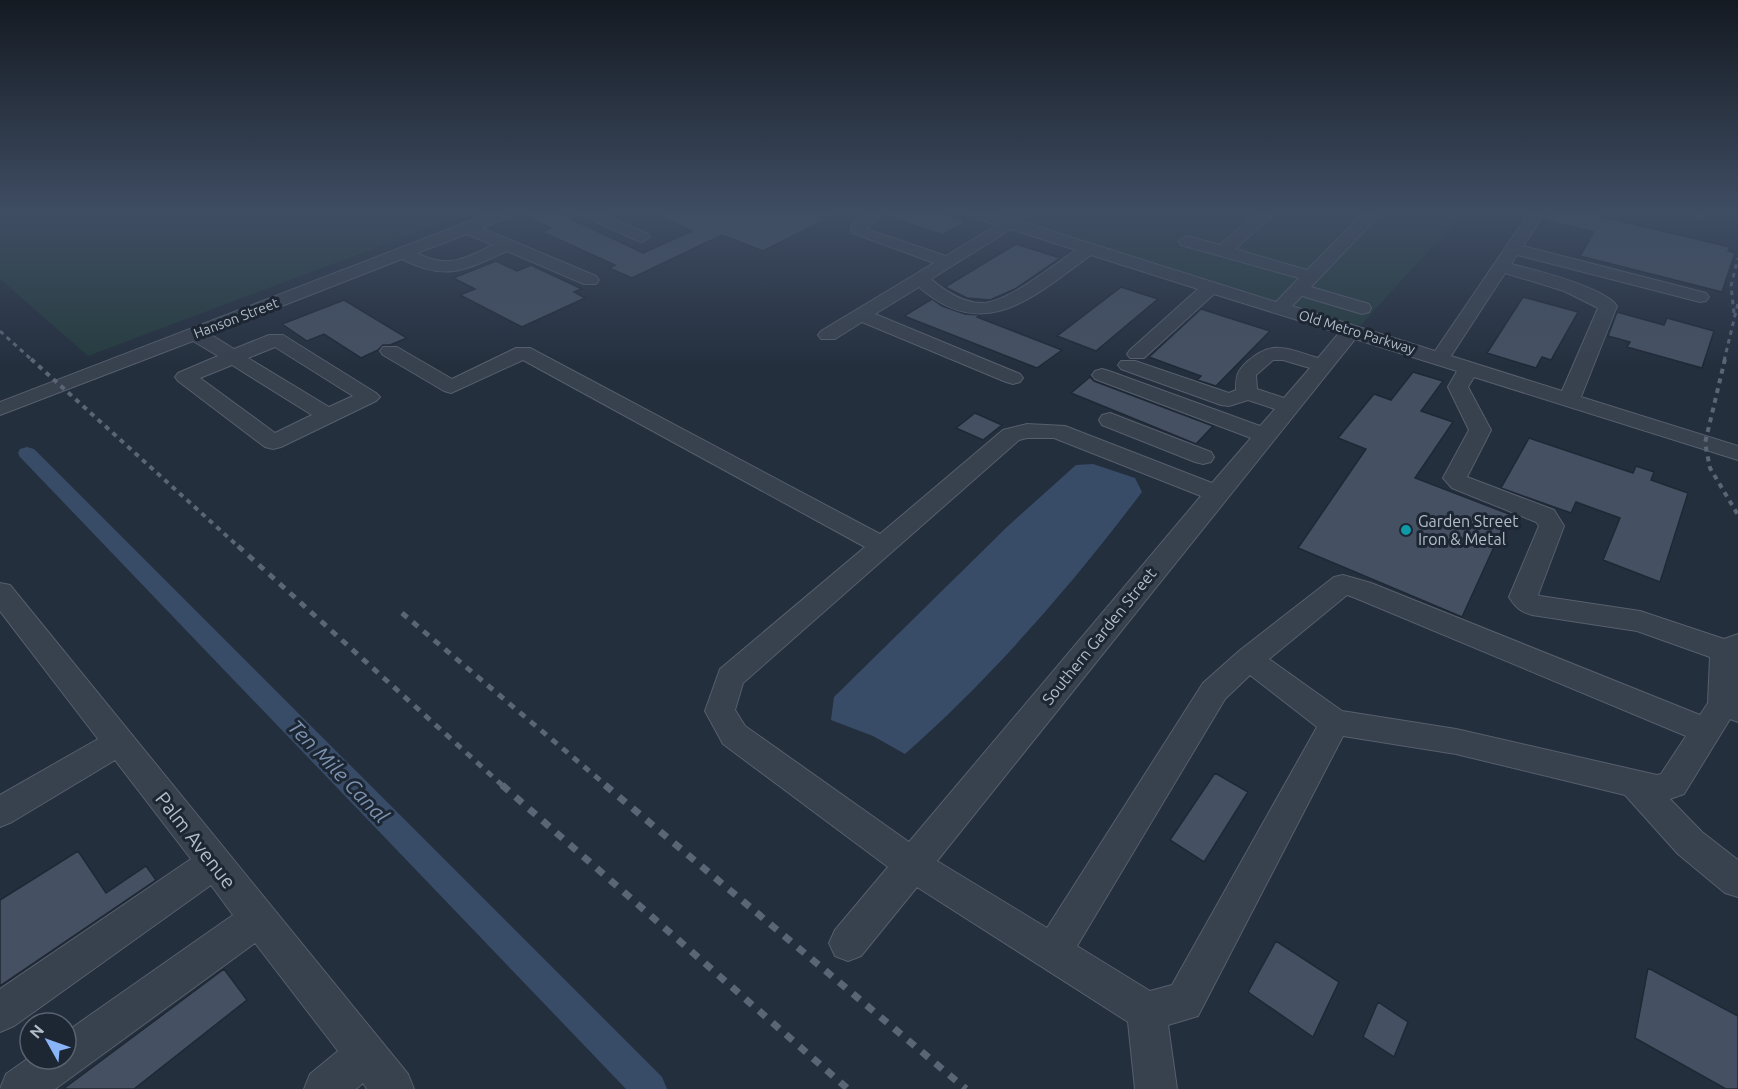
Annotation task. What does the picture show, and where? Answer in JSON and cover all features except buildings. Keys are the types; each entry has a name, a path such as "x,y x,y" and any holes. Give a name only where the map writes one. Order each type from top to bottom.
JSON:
{"street":[{"name":"Hanson Street","path":"0,409 375,264"},
{"path":"427,264 434,267 459,264"},
{"path":"552,264 590,280"},
{"path":"828,335 945,264"},
{"path":"919,280 929,284 937,295 980,310 996,308 1028,291 1067,264"},
{"name":"Old Metro Parkway","path":"1136,264 1280,308 1356,319 1440,358 1738,453"},
{"path":"1256,264 1305,283 1356,319"},
{"path":"1280,308 1324,264"},
{"path":"1440,358 1504,264"},
{"path":"1571,264 1700,297"},
{"path":"1502,267 1583,294 1608,306 1569,399"},
{"path":"1211,287 1132,360 1230,400 1247,393 1288,406"},
{"path":"861,315 1012,378"},
{"name":"Southern Garden Street","path":"848,943 1288,406 1356,319"},
{"path":"196,334 328,416"},
{"path":"276,339 369,396 273,442 185,377 233,357 276,339"},
{"path":"390,351 451,387 523,352 883,546"},
{"path":"1247,393 1246,374 1268,354 1284,354 1321,365"},
{"path":"1249,659 1335,723 1365,725 1480,748 1657,789 1672,784 1723,715 1731,648 1640,621 1532,605 1523,597 1552,526 1545,516 1460,483 1455,478 1480,430 1458,387 1469,368"},
{"path":"1102,375 1264,435"},
{"path":"1110,420 1236,469"},
{"path":"1203,457 1232,423"},
{"path":"1216,493 1057,431 1027,431 1011,435 730,677 720,711 734,735 913,865 1148,1011 1184,1002 1335,723"},
{"path":"1053,952 1214,691 1249,659 1343,584 1723,715"},
{"name":"Palm Avenue","path":"0,592 393,1089"},
{"path":"0,812 119,742"},
{"path":"1635,784 1690,843 1738,881"},
{"path":"0,1012 214,863"},
{"path":"78,1048 258,919"},
{"path":"1148,1011 1156,1089"},
{"path":"325,1089 365,1054"},
{"path":"21,1089 46,1071"}],"green space":[{"path":"0,264 333,264 88,356 0,279"},
{"path":"1151,264 1417,264 1361,325 1345,324"}],"water":[{"path":"1093,464 1135,478 1142,492 1030,629 938,724 905,754 873,736 831,720 834,697 1008,526 1076,465"}],"waterway":[{"name":"Ten Mile Canal","path":"27,453 650,1089"}],"railway":[{"path":"1734,313 1731,286 1737,264"},
{"path":"1724,361 1738,303"},
{"path":"0,331 33,361"},
{"path":"31,359 240,548"},
{"path":"1725,359 1705,443 1710,468 1738,515"},
{"path":"238,546 503,786"},
{"path":"402,613 607,786"},
{"path":"502,785 848,1089"},
{"path":"605,785 966,1089"}],"place":[{"name":"Garden Street Iron & Metal","path":"1406,530"}]}
